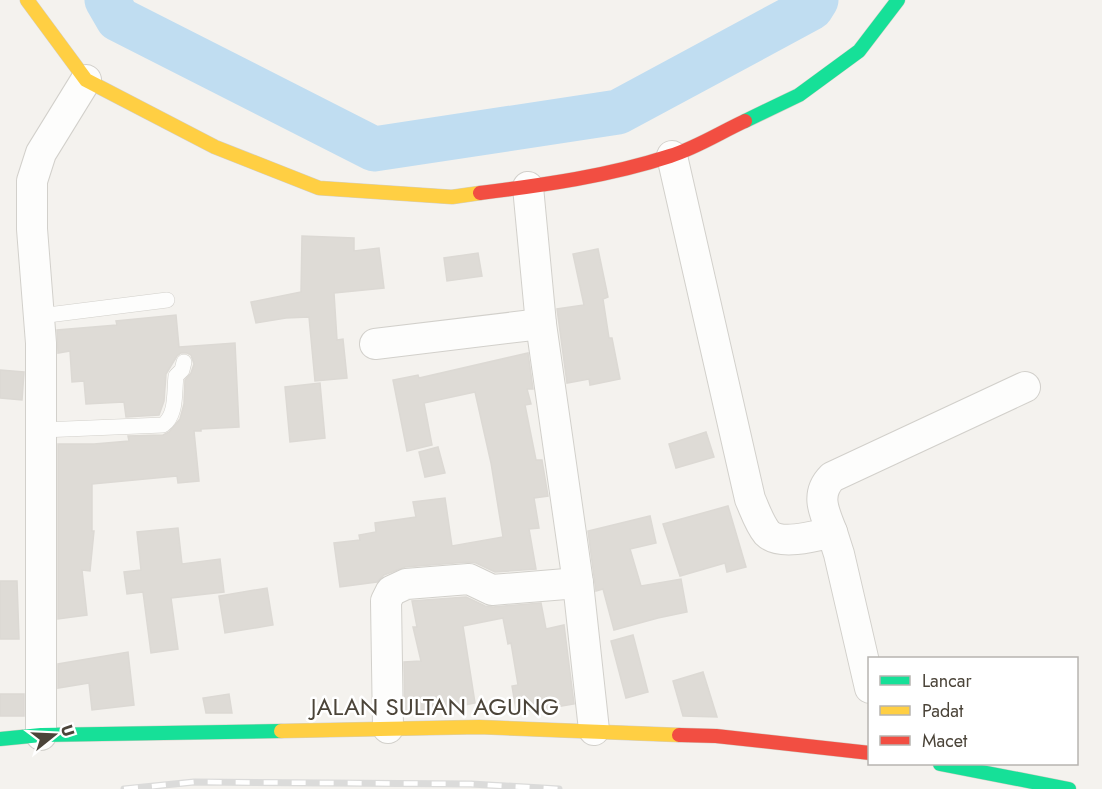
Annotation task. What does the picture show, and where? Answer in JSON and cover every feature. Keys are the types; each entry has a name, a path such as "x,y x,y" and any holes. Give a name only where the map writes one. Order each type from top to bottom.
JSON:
{"street":[{"path":"27,0 86,80 215,147 319,188 452,197 528,187 598,174 672,156 799,95 859,51 898,0"},
{"path":"41,735 42,430 40,316 32,229 32,181 41,153 86,80"},
{"path":"672,156 750,499 759,520 769,535 784,539 807,538 831,532"},
{"path":"528,187 542,324 578,584 594,730"},
{"path":"375,344 542,324"},
{"path":"868,679 839,554 822,506 825,485 832,477 1025,387"},
{"path":"388,728 386,601 391,591 406,584 469,579 492,590 578,584"},
{"name":"JALAN SULTAN AGUNG","path":"0,740 41,735 479,727 716,736 868,753"},
{"path":"945,765 1069,789"}],"lane":[{"path":"40,316 167,300"},
{"path":"42,430 163,425 169,421 173,411 176,376 182,370 184,362"}],"building":[{"path":"302,236 354,238 354,251 379,248 384,288 334,293 337,340 343,339 347,378 315,381 309,317 256,323 251,302 301,292"},
{"path":"598,249 608,297 603,299 609,338 612,338 620,379 590,385 589,379 567,383 557,309 584,305 573,254"},
{"path":"478,253 482,276 447,281 444,258"},
{"path":"176,315 179,347 235,343 239,427 194,431 199,481 178,483 177,476 92,484 92,531 94,531 90,571 82,570 87,615 58,619 58,444 129,441 128,436 163,435 169,432 180,419 184,404 185,380 194,364 191,355 187,353 177,356 166,374 164,401 159,415 126,417 124,402 86,404 84,381 72,382 70,351 58,353 57,330 117,325 116,321"},
{"path":"528,353 533,389 527,389 531,404 525,405 536,460 542,460 548,496 534,498 539,528 529,529 536,569 495,572 476,563 468,562 405,567 384,575 377,582 340,587 334,543 360,540 359,535 376,532 375,523 416,517 413,502 445,498 452,546 503,537 491,463 475,392 424,403 432,445 407,451 393,380 418,375 419,378"},
{"path":"0,370 24,372 22,400 0,398"},
{"path":"320,383 325,438 290,442 285,387"},
{"path":"706,432 714,457 676,468 669,444"},
{"path":"438,447 445,473 425,477 419,452"},
{"path":"728,506 746,567 727,572 725,563 680,576 663,524"},
{"path":"650,516 656,543 630,549 641,586 681,579 687,612 614,630 603,589 596,591 588,531"},
{"path":"178,528 182,564 220,559 224,592 171,598 178,649 151,653 143,592 127,594 124,572 141,570 137,532"},
{"path":"0,581 17,581 19,639 0,639"},
{"path":"267,588 273,625 225,633 219,596"},
{"path":"466,597 485,606 493,607 541,603 546,629 564,625 574,704 550,708 550,711 516,710 512,686 518,685 511,643 508,644 503,618 463,626 475,703 445,709 405,710 404,662 421,661 413,627 417,627 412,601"},
{"path":"633,635 648,692 626,698 611,641"},
{"path":"128,652 134,705 92,710 89,683 58,688 58,664"},
{"path":"703,672 717,717 683,716 673,681"},
{"path":"0,694 24,694 24,716 0,716"},
{"path":"229,694 232,713 206,713 203,698"}],"waterway":[{"path":"107,0 118,19 374,149 618,112 811,8 816,0"}],"railway":[{"path":"124,789 194,782 471,784 559,789"}],"traffic: fast":[{"path":"745,121 799,95 859,51 898,0"},
{"path":"0,739 41,735 281,731"},
{"path":"945,765 1069,789"}],"traffic: slow":[{"path":"27,0 86,80 215,147 319,188 452,197 480,193"},
{"path":"281,731 479,727 679,735"}],"traffic: jam":[{"path":"480,193 576,179 647,163 689,149 745,121"},
{"path":"679,735 716,736 868,753"}]}
